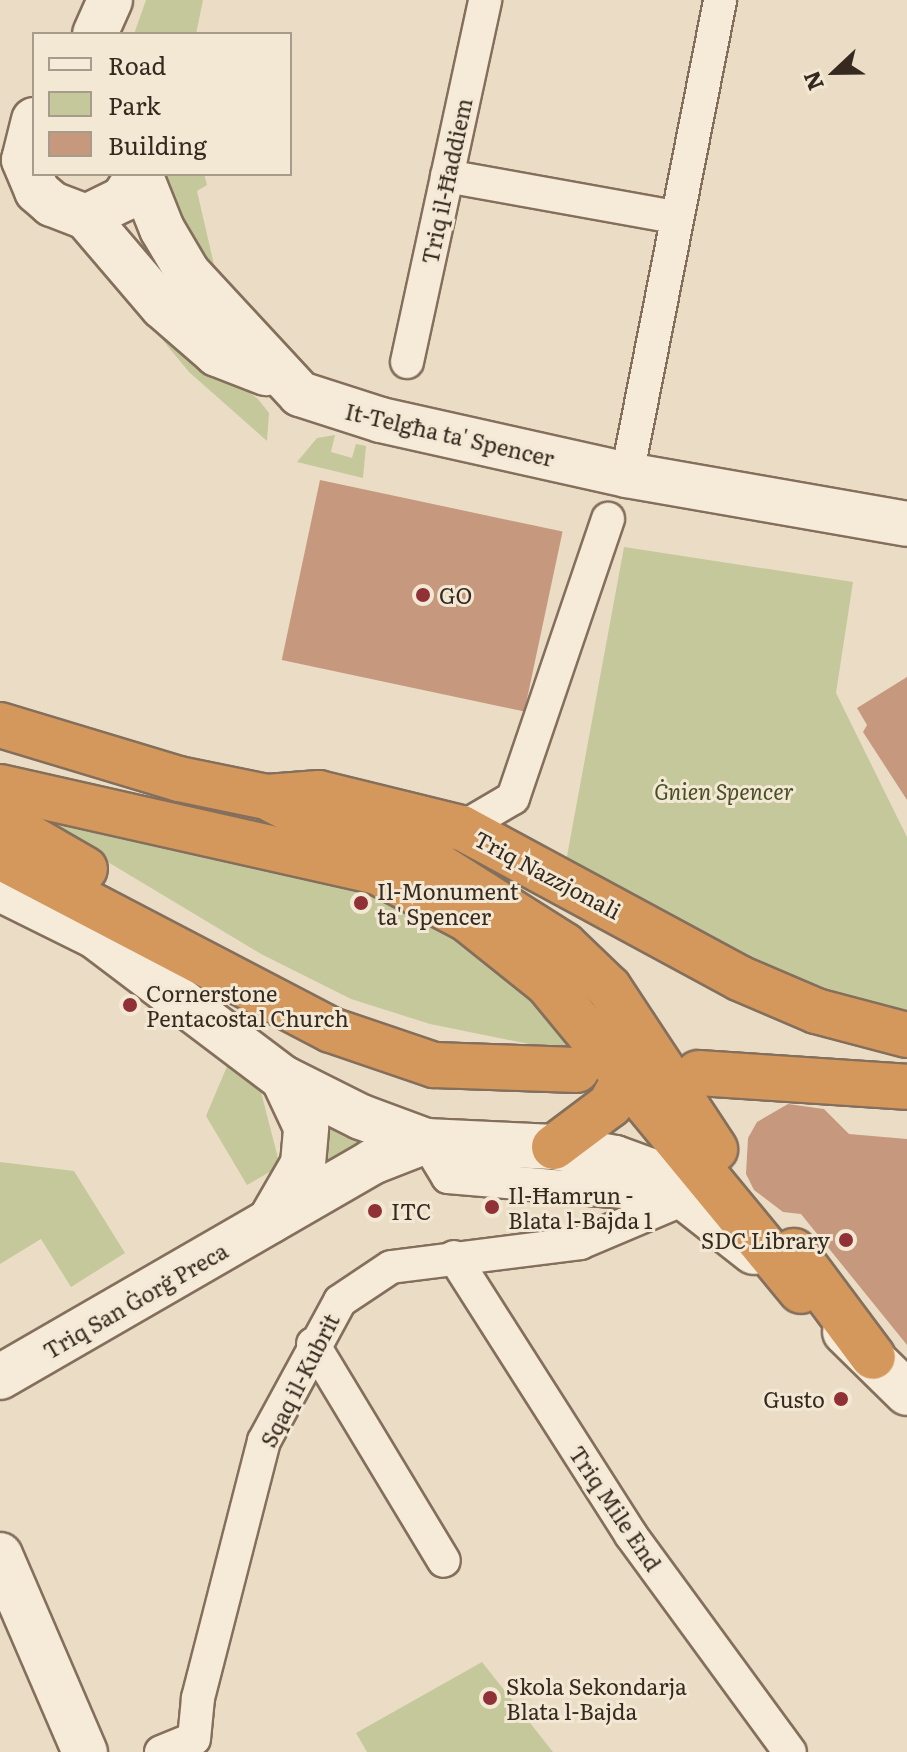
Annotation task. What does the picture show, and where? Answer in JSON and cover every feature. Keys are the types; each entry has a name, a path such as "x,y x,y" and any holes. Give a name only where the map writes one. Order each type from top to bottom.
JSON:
{"highway":[{"name":"Triq Nazzjonali","path":"0,725 95,757 267,797 319,793 462,828 739,978 816,1011 900,1034"},
{"path":"0,787 377,872 426,894 513,950 622,1074 801,1291"},
{"path":"267,797 313,821 439,866 504,901 609,988 718,1155 873,1357"},
{"path":"0,820 172,923 275,999"},
{"path":"0,857 331,1030 434,1065 577,1070"},
{"path":"504,901 605,1008 624,1059 622,1074 599,1117 554,1147"},
{"path":"698,1073 907,1087"}],"street":[{"name":"Triq il-Ħaddiem","path":"407,362 485,0"},
{"path":"627,475 675,217 720,0"},
{"path":"0,128 32,119"},
{"path":"32,126 19,182 86,217 123,199 139,176"},
{"name":"It-Telgħa ta' Spencer","path":"141,176 188,273 280,378 300,394 381,420 627,475 907,524"},
{"path":"447,176 675,217"},
{"name":"It-Telgħa ta' Spencer","path":"86,217 163,307 217,354 280,378"},
{"path":"462,828 513,798 608,519"},
{"path":"0,889 95,936 283,1078 426,1141 554,1147 615,1158 651,1171 689,1197 801,1291 907,1393"},
{"path":"270,1222 303,1164 306,1127 283,1078"},
{"path":"426,1141 448,1177 689,1197"},
{"name":"Triq San Ġorġ Preca","path":"0,1377 372,1162 426,1141"},
{"name":"Sqaq il-Kubrit","path":"161,1752 203,1745 198,1698 264,1441 313,1344 340,1301 391,1267 580,1243 689,1197"},
{"name":"Triq Mile End","path":"454,1257 631,1535 790,1752"},
{"path":"313,1344 444,1561"},
{"path":"0,1555 85,1752"}],"green space":[{"path":"146,0 203,0 196,32 135,32"},
{"path":"155,176 205,176 207,185 197,191 215,269"},
{"path":"127,297 258,399 269,413 267,441 189,372"},
{"path":"335,435 331,452 352,458 356,444 366,446 363,478 297,462 317,438"},
{"name":"Ġnien Spencer","path":"624,547 853,582 836,693 907,837 907,1010 765,978 565,867"},
{"path":"18,808 347,876 517,973 583,1055 430,1024 351,999 261,954"},
{"path":"228,1064 261,1092 280,1166 247,1185 206,1116"},
{"path":"322,1119 382,1144 308,1189"},
{"path":"0,1162 74,1171 125,1253 71,1287 41,1239 0,1264"},
{"name":"Skola Sekondarja Blata l-Bajda","path":"482,1662 553,1752 367,1752 356,1733"}],"building":[{"name":"GO","path":"320,480 563,532 524,712 282,660"},
{"path":"907,677 907,800 863,732 867,725 857,708"},
{"path":"788,1104 824,1109 849,1134 907,1139 907,1345 801,1214 783,1212 754,1190 746,1174 748,1138 757,1122"}],"place":[{"name":"GO","path":"423,595"},
{"name":"Il-Monument ta' Spencer","path":"361,903"},
{"name":"Cornerstone Pentacostal Church","path":"130,1005"},
{"name":"Il-Ħamrun - Blata l-Bajda 1","path":"492,1207"},
{"name":"ITC","path":"375,1211"},
{"name":"SDC Library","path":"846,1240"},
{"name":"Gusto","path":"841,1399"},
{"name":"Skola Sekondarja Blata l-Bajda","path":"490,1698"}]}
